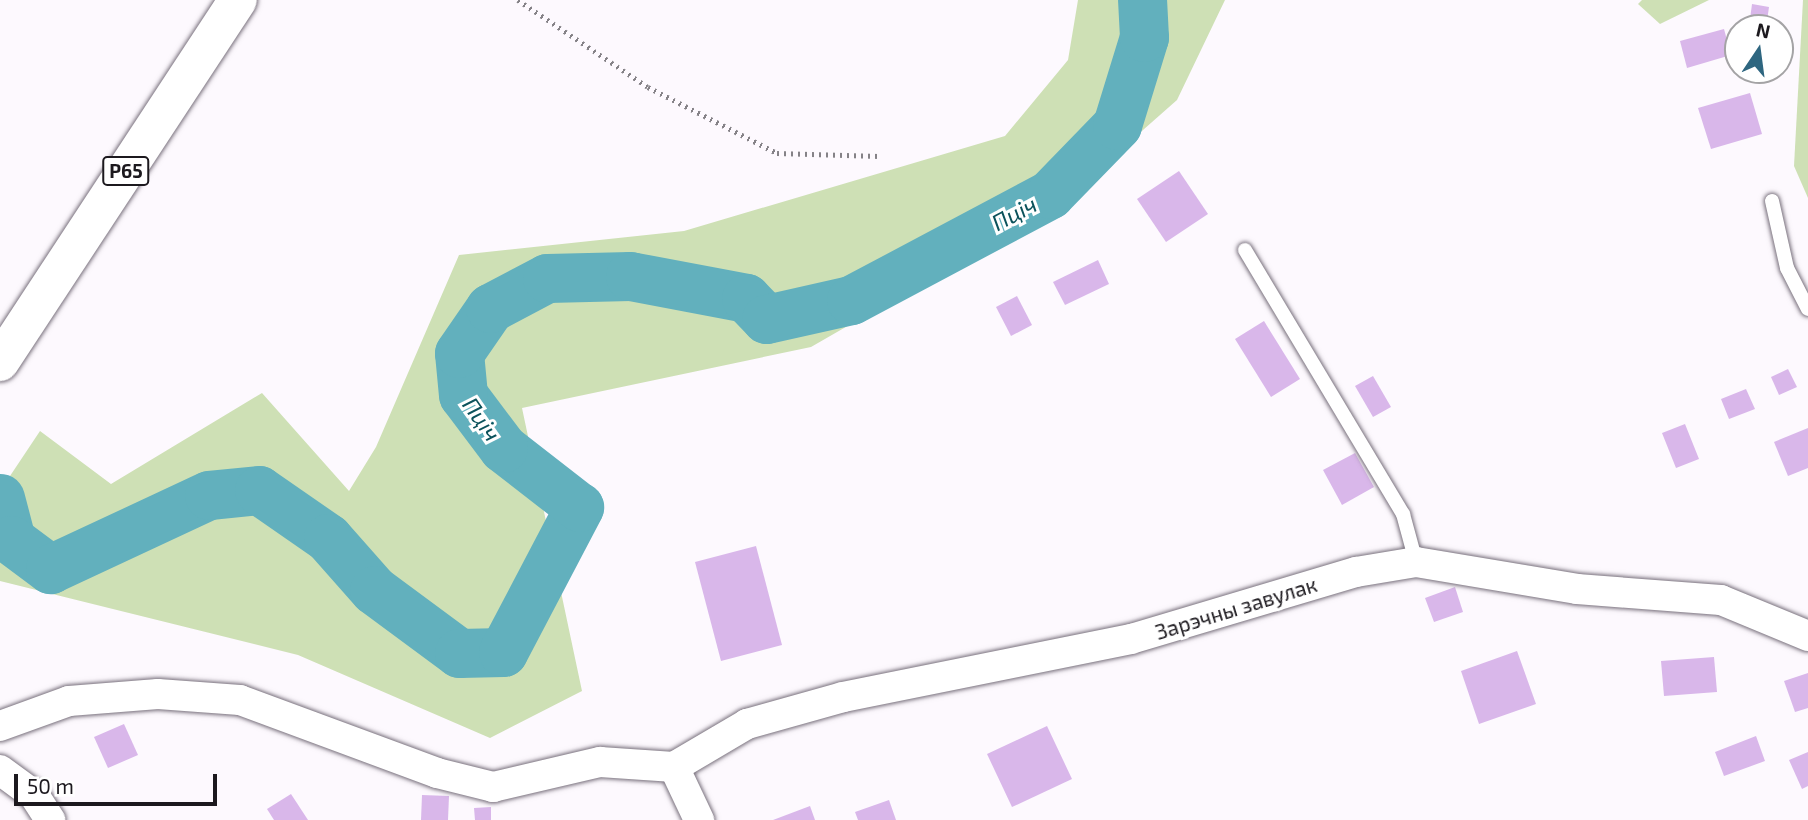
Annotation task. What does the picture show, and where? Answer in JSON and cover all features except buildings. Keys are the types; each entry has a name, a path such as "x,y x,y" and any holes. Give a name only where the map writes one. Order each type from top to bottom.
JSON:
{"main road":[{"name":"Р65","path":"6,351 238,0"}],"street":[{"name":"Зарэчны завулак","path":"674,767 747,724 843,698 1131,639 1356,572 1416,562 1577,589 1721,600 1808,636"},
{"path":"0,726 69,701 158,694 240,700 437,773 493,787 600,762 674,767 699,820"},
{"path":"0,771 34,795 50,820"}],"lane":[{"path":"1772,201 1787,268 1808,309"},
{"path":"1245,250 1403,514 1416,562"}],"path":[{"path":"518,0 648,87 777,153 878,156"}],"green space":[{"path":"1078,0 1225,0 1177,100 1058,205 811,347 522,408 582,691 490,738 298,655 0,581 0,491 40,431 111,484 262,393 349,491 376,447 459,255 684,231 1005,136 1068,60"},
{"path":"1642,0 1709,0 1660,24 1638,4"},
{"path":"1803,0 1808,0 1808,198 1794,166"}],"waterway":[{"name":"Пціч","path":"0,498 11,540 50,569 209,495 259,490 328,538 374,590 459,653 503,652 579,507 503,448 463,395 459,353 490,308 547,278 630,276 746,298 766,319 851,300 1050,194 1117,125 1144,37 1142,0"}]}
